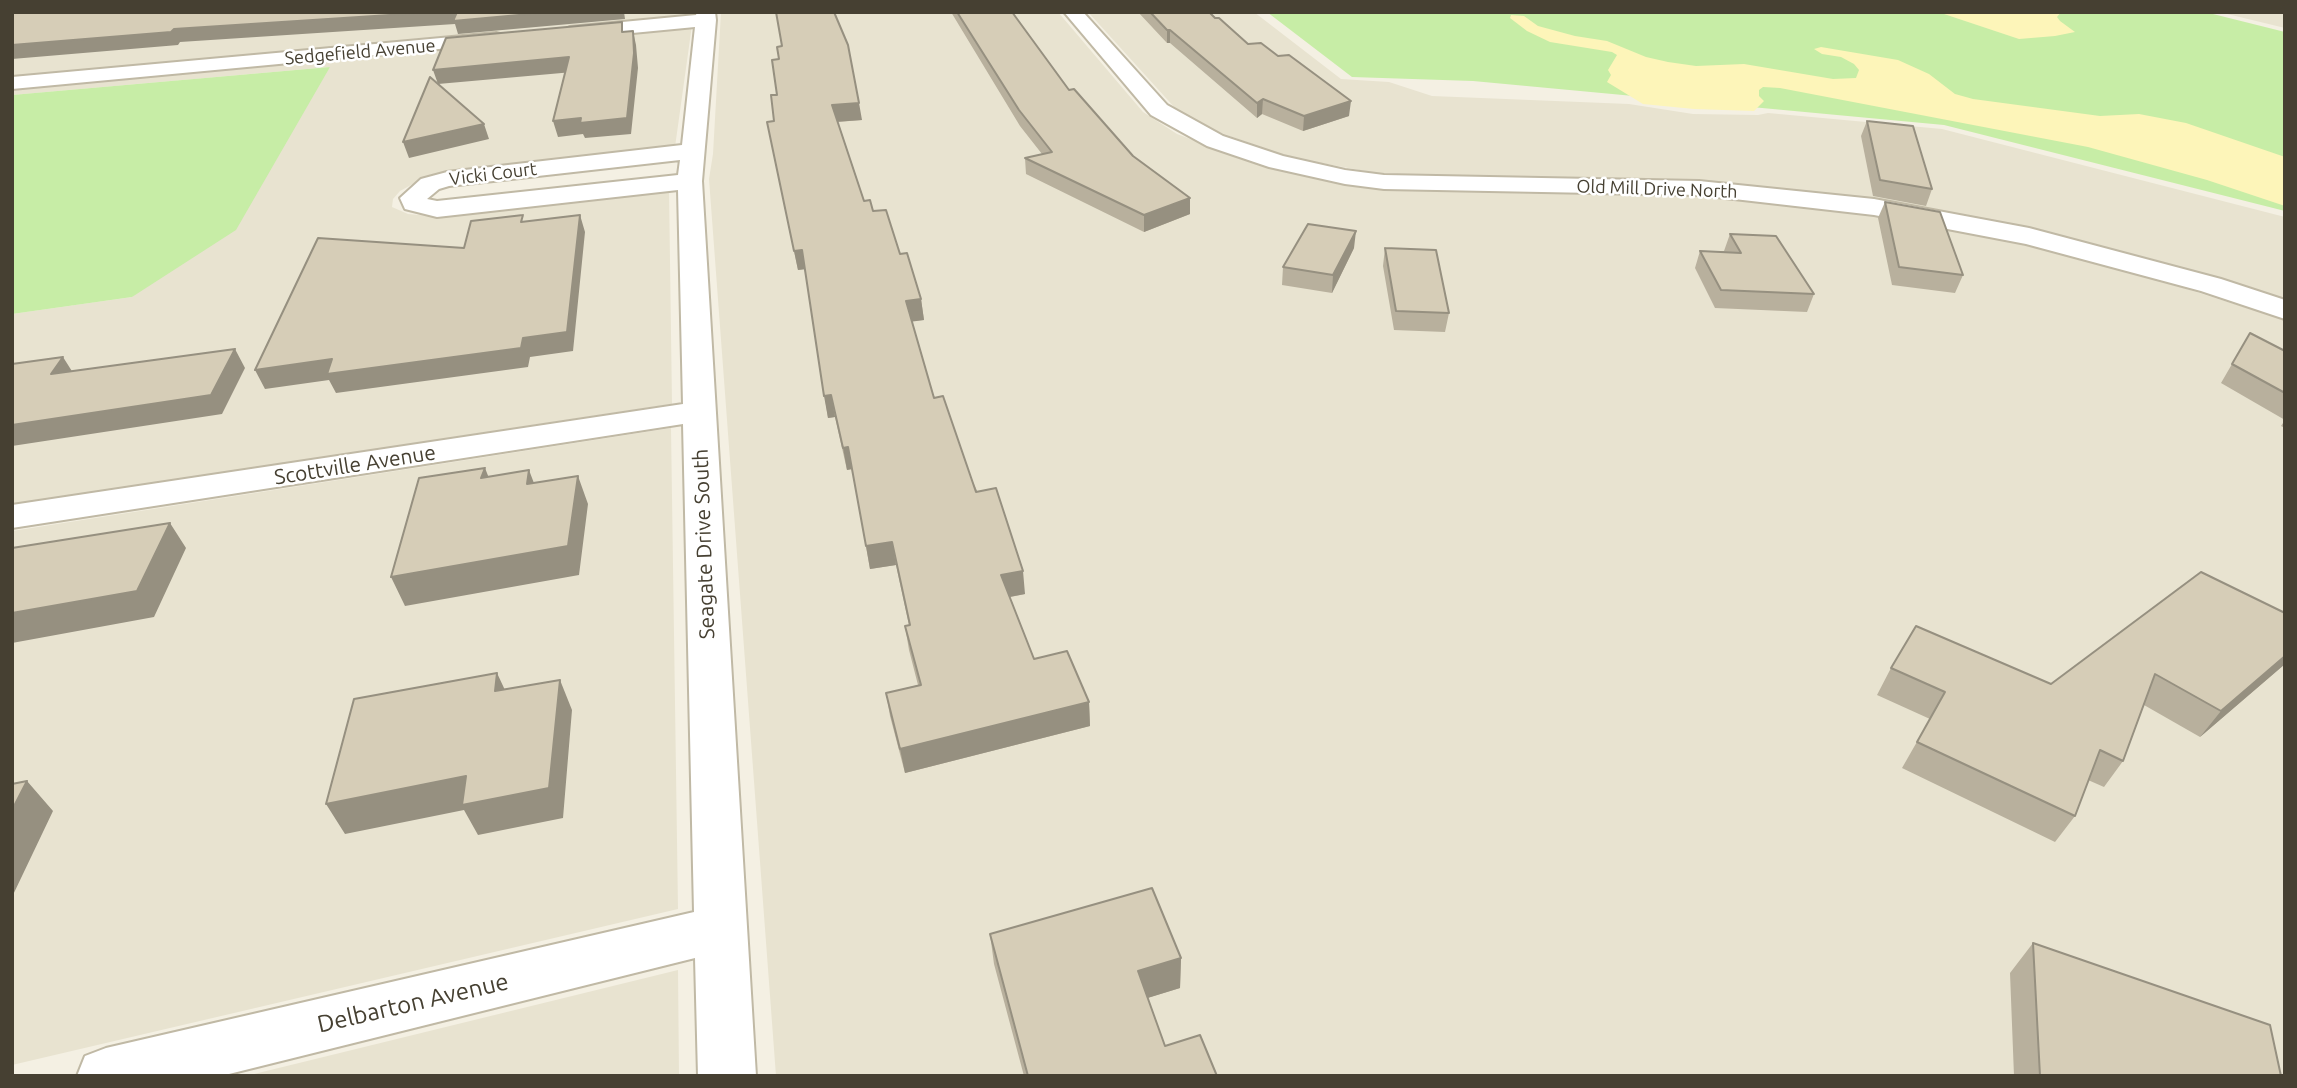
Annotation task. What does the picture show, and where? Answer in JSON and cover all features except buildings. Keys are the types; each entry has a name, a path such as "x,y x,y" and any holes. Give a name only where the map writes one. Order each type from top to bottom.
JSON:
{"street":[{"name":"Old Mill Drive North","path":"1073,12 1159,110 1193,131 1277,162 1345,177 1384,181 1504,186 1699,188 1874,207 2055,242 2211,285 2285,310"},
{"path":"554,34 707,16"},
{"name":"Seagate Drive South","path":"707,16 692,166 698,412 727,1076"},
{"name":"Sedgefield Avenue","path":"12,83 513,38"},
{"name":"Vicki Court","path":"692,166 460,207 423,207 414,204 413,198 430,184 447,179 692,166"},
{"name":"Scottville Avenue","path":"12,517 698,412"},
{"name":"Delbarton Avenue","path":"106,1076 720,929"}],"shaded area":[{"path":"12,12 691,12 692,18 12,78"},
{"path":"721,12 1058,12 1143,112 1177,134 1265,167 1340,183 1382,188 1507,193 1700,195 1872,214 2023,243 2111,265 2285,320 2285,1076 776,1076 709,179 713,154"},
{"path":"1088,12 1254,12 1341,79 1389,82 1432,96 1629,104 1693,114 1768,113 1942,129 2285,217 2285,301 2124,252 2033,229 1878,201 1696,181 1387,175 1288,157 1207,128 1175,108"},
{"path":"2219,12 2285,12 2285,28"},
{"path":"692,25 675,147 420,180 400,191 393,199 392,207 408,214 431,216 669,190 672,404 12,504 12,314 132,297 330,67 12,95 12,87"},
{"path":"671,428 678,909 12,1065 12,531"},
{"path":"678,970 679,1076 246,1076"}],"green space":[{"path":"1267,12 2205,12 2285,32 2285,211 1944,125 1473,81 1352,77"},
{"path":"330,67 236,230 132,297 12,314 12,95"}],"sand":[{"path":"1938,12 2061,12 2057,17 2075,32 2019,39"},
{"path":"1511,15 1524,16 1538,26 1607,41 1646,57 1668,62 1696,66 1744,64 1833,79 1856,78 1859,70 1854,64 1814,49 1821,47 1898,60 1929,74 1955,94 1973,99 2100,116 2139,114 2186,123 2285,157 2285,206 2207,180 2088,147 1780,88 1763,87 1759,90 1759,96 1764,101 1754,111 1643,104 1607,82 1611,75 1608,70 1617,55 1550,42 1527,31 1510,18"}]}
